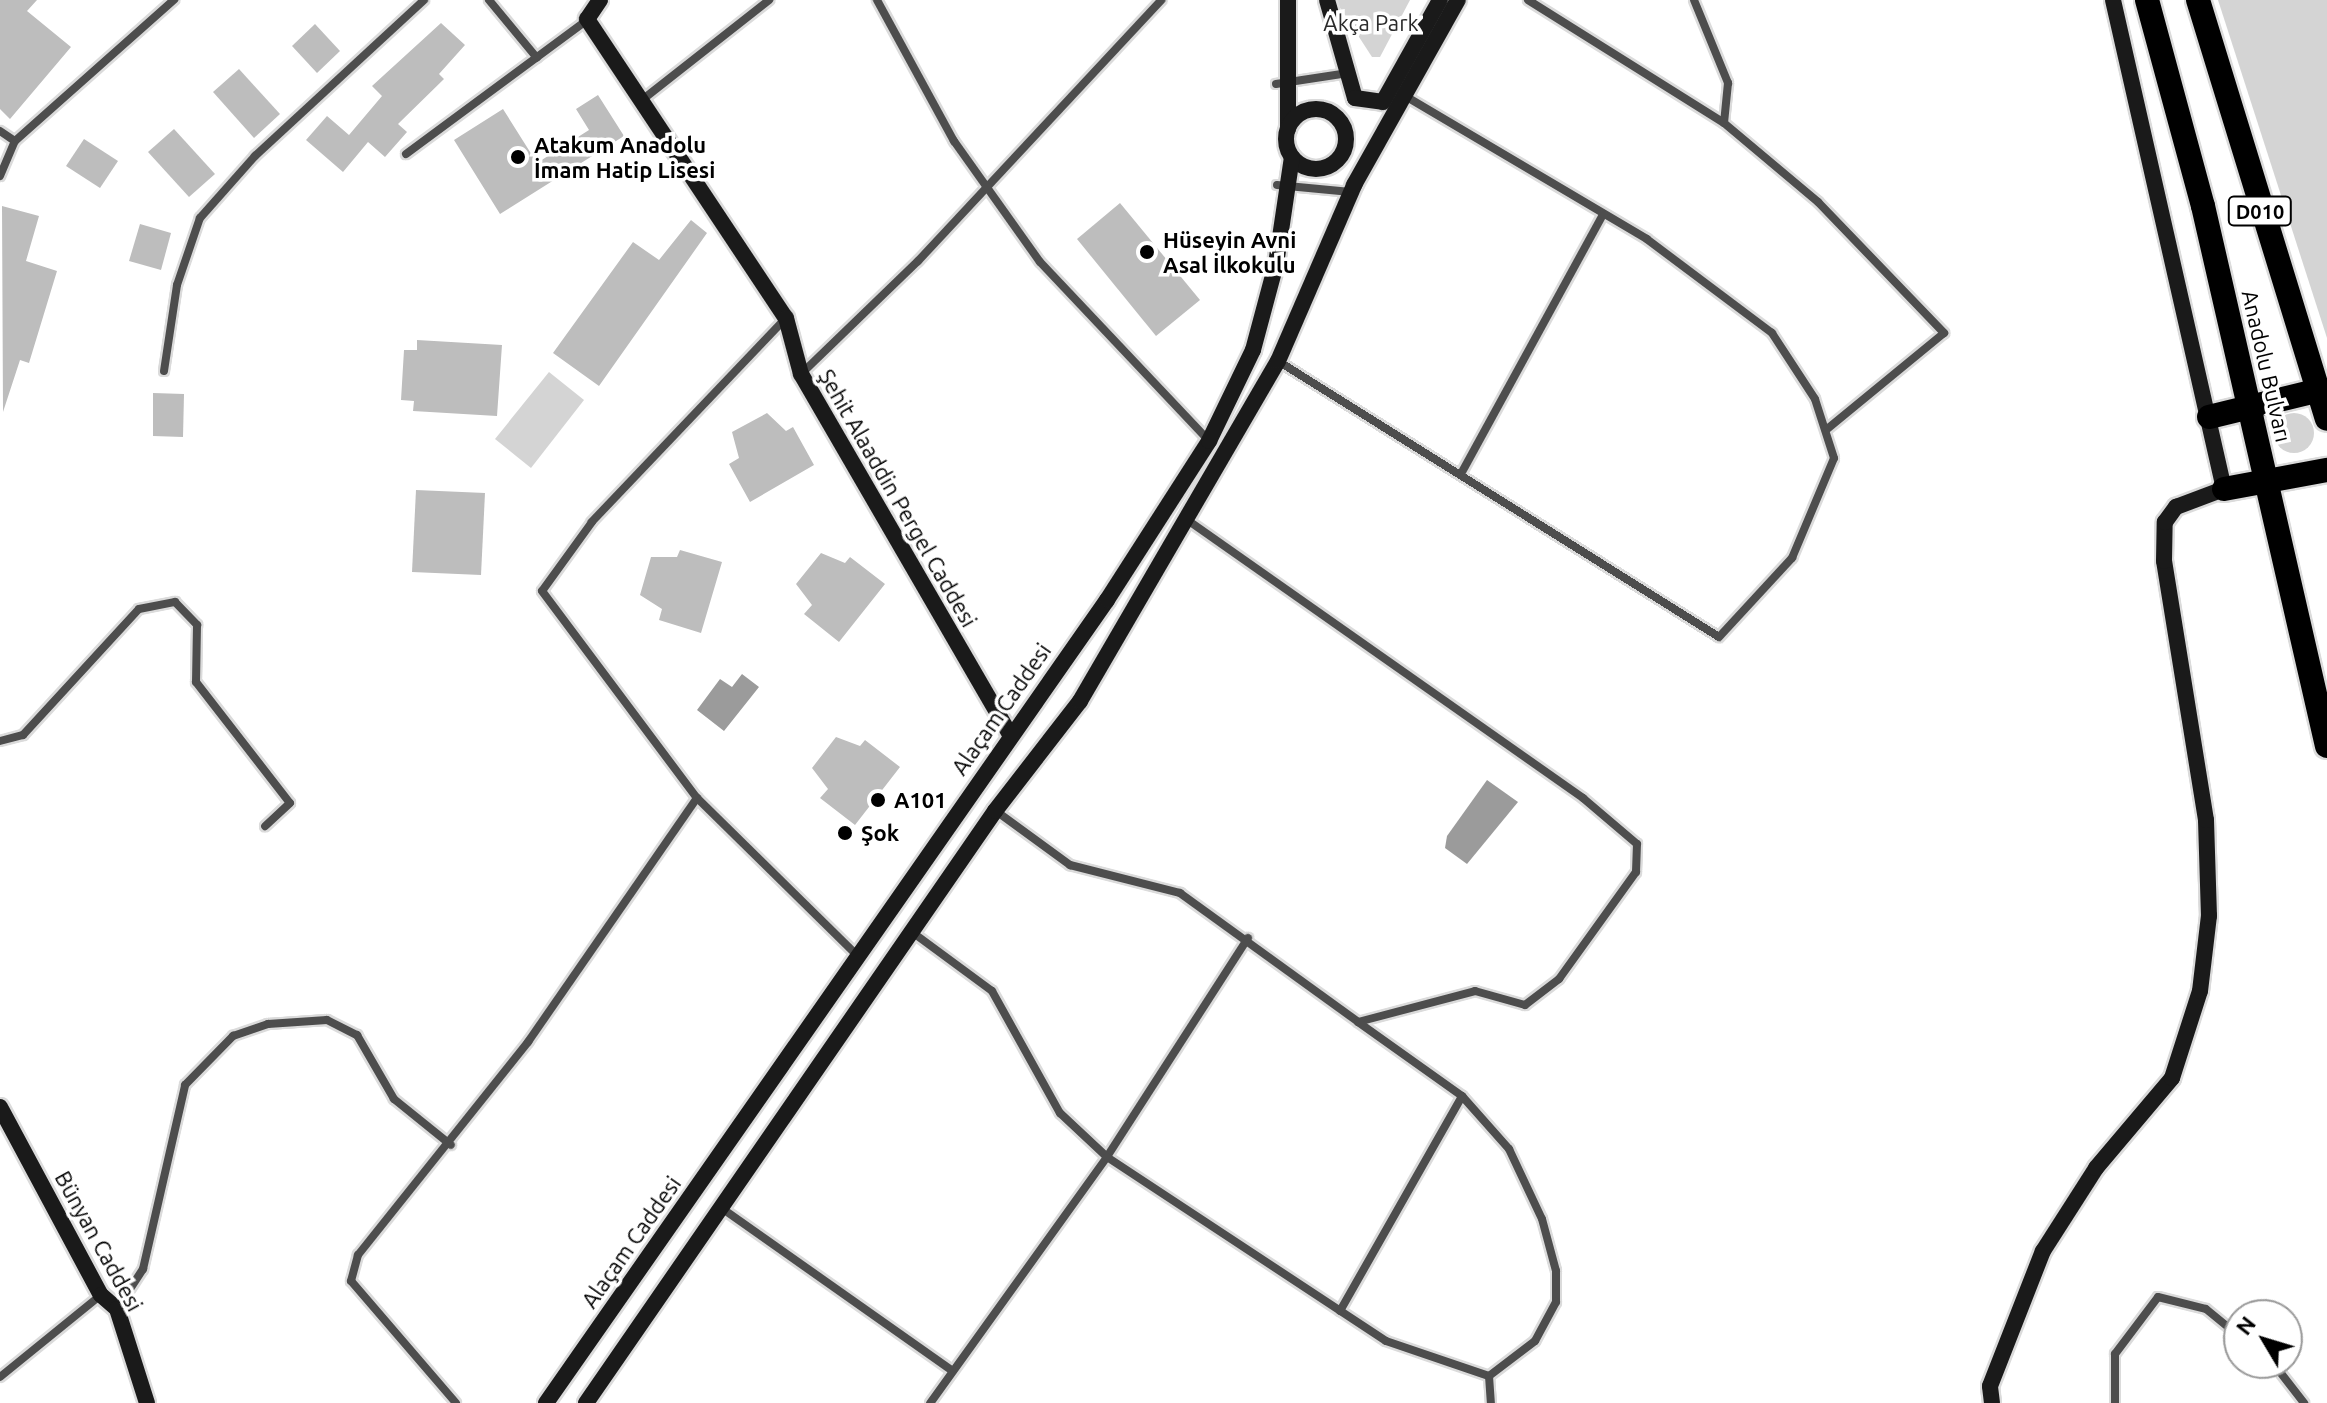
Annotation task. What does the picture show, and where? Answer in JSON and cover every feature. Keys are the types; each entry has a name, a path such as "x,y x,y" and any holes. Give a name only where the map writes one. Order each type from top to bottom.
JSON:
{"highway":[{"name":"Anadolu Bulvarı","path":"2147,0 2250,408 2327,746"},
{"name":"Anadolu Bulvarı","path":"2198,0 2327,419"},
{"path":"2209,417 2320,390"},
{"path":"2224,489 2327,470"}],"main road":[{"path":"587,19 600,0"},
{"path":"1288,0 1282,84 1292,157 1318,169 1342,154"},
{"path":"1327,0 1355,98 1342,125 1342,154 1352,188"},
{"path":"586,1403 723,1209 995,811 1080,701 1278,361 1352,188 1381,133 1407,97 1414,61 1440,0"},
{"path":"1355,98 1383,102 1458,0"},
{"path":"1992,1403 1990,1386 2043,1251 2096,1168 2172,1078 2200,991 2209,916 2206,820 2164,561 2165,522 2176,507 2224,489 2113,0"},
{"name":"Şehit Alaaddin Pergel Caddesi","path":"587,19 786,318 801,374 1009,733"},
{"path":"1288,129 1300,114 1319,109 1342,125"},
{"name":"Alaçam Caddesi","path":"546,1403 1009,733 1107,600 1209,441 1253,350 1282,186 1292,157"},
{"name":"Bünyan Caddesi","path":"0,1107 101,1295 117,1309 147,1403"}],"street":[{"path":"0,176 15,141 174,0"},
{"path":"164,371 177,285 200,218 255,156 424,0"},
{"path":"489,0 537,58"},
{"path":"641,101 769,0"},
{"path":"877,0 985,188 1040,262 1209,441"},
{"path":"801,374 985,188 1161,0"},
{"path":"1528,0 1724,123 1818,202 1944,333 1826,430"},
{"path":"1694,0 1728,83 1724,123"},
{"path":"406,154 587,19"},
{"path":"1282,84 1348,73"},
{"path":"1278,361 1462,472 1719,637 1792,558 1834,458 1815,399 1772,333 1603,214 1407,97"},
{"path":"0,131 15,141"},
{"path":"1282,186 1352,188"},
{"path":"1462,472 1603,214"},
{"path":"786,318 592,522 542,591 697,798 857,955"},
{"path":"1188,520 1381,651 1637,844 1636,872 1618,898 1559,979 1525,1005 1475,991 1358,1022"},
{"path":"0,741 23,735 139,609 175,602 197,625 196,682 290,803 265,826"},
{"path":"456,1403 351,1281 358,1255 451,1145 697,798"},
{"path":"995,811 1070,865 1180,893 1248,938 1462,1096 1509,1149 1556,1271 1545,1327 1489,1376"},
{"path":"912,932 992,991 1060,1113 1107,1157 1386,1341 1489,1376"},
{"path":"930,1403 1107,1157 1248,938"},
{"path":"117,1309 143,1269 185,1085 233,1036 268,1024 327,1020 357,1035 394,1099 451,1145"},
{"path":"1340,1311 1462,1096"},
{"path":"723,1209 951,1370"},
{"path":"0,1377 101,1295"},
{"path":"2115,1403 2115,1354 2158,1297 2206,1309 2223,1323"},
{"path":"1489,1376 1491,1403"},
{"path":"2285,1379 2304,1403"}],"green space":[{"name":"Akça Park","path":"1335,0 1410,0 1380,57 1372,57"},
{"path":"2218,0 2327,0 2327,338"},
{"path":"549,372 584,400 531,468 495,439"},
{"path":"2294,413 2308,419 2314,433 2308,447 2294,453 2280,447 2274,433 2280,419"}],"shaded area":[{"path":"742,674 759,687 724,731 697,710 720,679 732,687"},
{"path":"1487,780 1518,802 1467,864 1445,848 1447,836"}],"building":[{"path":"0,0 37,0 27,11 71,47 10,119 0,109"},
{"path":"441,23 465,45 439,74 444,79 398,124 407,132 385,157 368,142 343,172 306,140 327,116 349,135 382,96 372,86"},
{"path":"315,24 340,51 317,73 292,46"},
{"path":"239,69 280,114 254,138 213,92"},
{"path":"598,95 624,136 500,214 454,140 503,109 537,163 589,130 576,109"},
{"path":"174,129 215,174 189,197 148,152"},
{"path":"84,139 118,161 100,188 66,166"},
{"path":"1120,203 1200,300 1156,336 1077,239"},
{"path":"2,206 39,216 26,261 57,271 29,363 20,360 3,412"},
{"path":"691,220 707,233 599,386 553,353 633,242 659,260"},
{"path":"140,224 171,233 161,270 129,261"},
{"path":"417,340 502,345 497,416 413,411 414,401 401,400 404,350 417,350"},
{"path":"153,393 184,394 183,437 153,436"},
{"path":"767,413 786,431 793,427 814,465 750,502 729,464 739,458 732,432"},
{"path":"416,490 485,493 481,575 412,572"},
{"path":"680,550 722,562 701,633 659,620 662,609 640,595 651,557 677,557"},
{"path":"821,553 845,563 850,557 885,584 839,642 804,614 812,605 796,584"},
{"path":"836,737 860,746 865,740 900,767 855,825 820,798 828,789 812,768"}],"place":[{"name":"Atakum Anadolu İmam Hatip Lisesi","path":"518,157"},
{"name":"Hüseyin Avni Asal İlkokulu","path":"1147,252"},
{"name":"A101","path":"878,800"},
{"name":"Şok","path":"845,833"}]}
